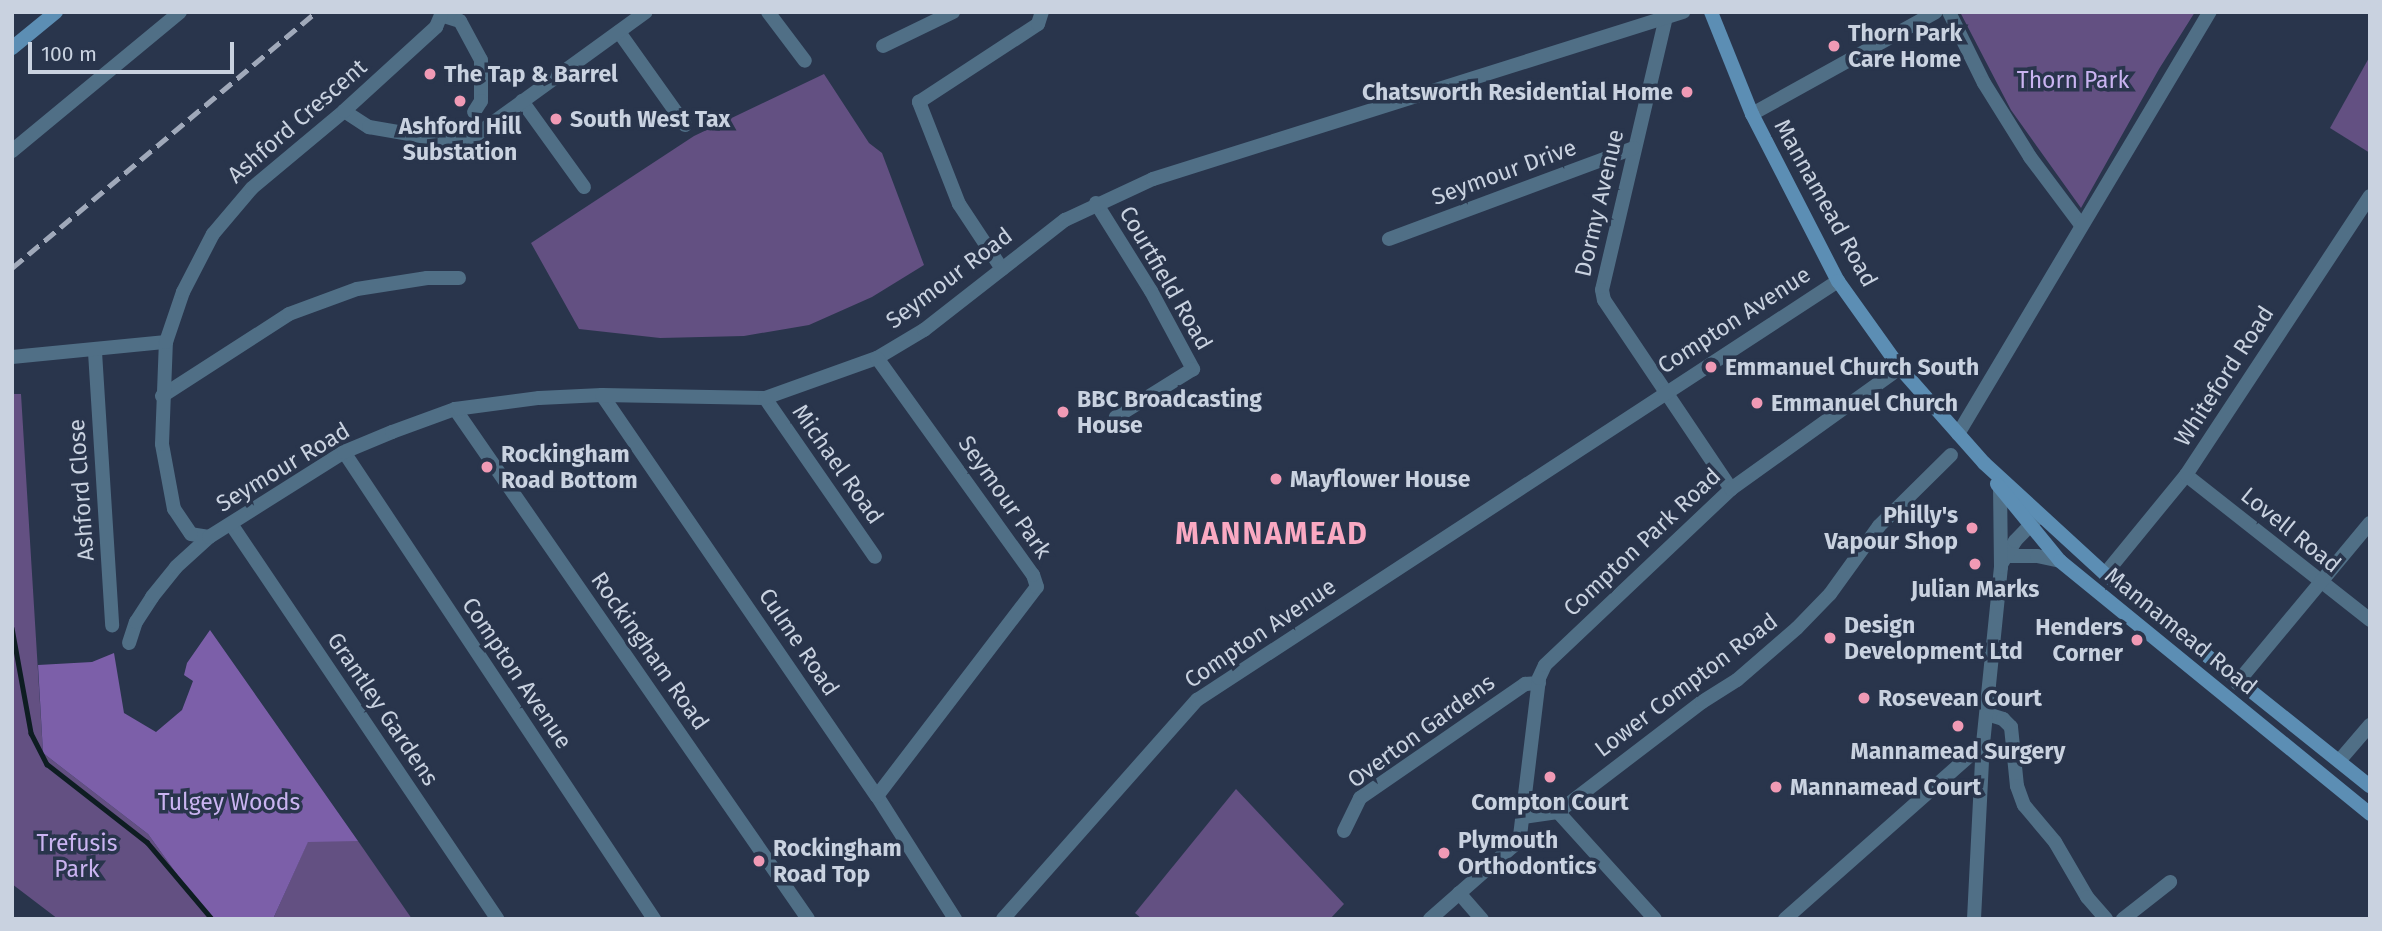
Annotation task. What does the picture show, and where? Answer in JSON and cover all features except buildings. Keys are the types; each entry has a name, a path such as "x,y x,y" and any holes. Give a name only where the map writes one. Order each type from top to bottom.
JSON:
{"main road":[{"path":"12,48 56,12"},
{"name":"Mannamead Road","path":"1711,12 1752,114 1838,281 1900,368 1984,464 2105,574 2237,683 2370,786"},
{"name":"Mannamead Road","path":"1984,464 2028,526 2060,561 2370,814"},
{"path":"2226,698 2237,683"}],"street":[{"path":"12,151 180,12"},
{"path":"344,111 369,127 456,142 469,140 646,12"},
{"path":"768,12 805,61"},
{"path":"883,46 953,12"},
{"path":"1002,269 959,204 919,102 1038,24 1042,12"},
{"name":"Seymour Road","path":"129,643 136,622 152,597 176,567 209,537 344,452 455,409 539,398 602,394 695,399 765,398 877,358 924,330 1065,220 1153,179 1683,12"},
{"path":"1752,114 1936,12"},
{"path":"1949,12 2004,115 2030,157 2081,225"},
{"path":"1958,434 2210,12"},
{"path":"442,13 460,21 470,33 481,60 482,96 474,112"},
{"name":"Ashford Crescent","path":"209,537 191,534 174,509 162,444 166,342 183,292 213,233 252,188 344,111 436,27 442,13"},
{"name":"Dormy Avenue","path":"1667,17 1602,290 1604,300 1731,489"},
{"path":"620,32 685,125"},
{"path":"523,101 584,187"},
{"name":"Seymour Drive","path":"1389,239 1634,148"},
{"name":"Whiteford Road","path":"2105,574 2186,475 2370,196"},
{"name":"Courtfield Road","path":"1096,204 1151,291 1193,369 1116,417"},
{"path":"162,396 289,314 357,289 427,278 459,278"},
{"name":"Compton Avenue","path":"1003,919 1197,699 1838,281"},
{"path":"12,358 95,352 166,342"},
{"name":"Ashford Close","path":"95,352 113,625"},
{"name":"Seymour Park","path":"877,358 1033,575 1037,587 877,796"},
{"name":"Compton Park Road","path":"1523,817 1539,683 1545,665 1731,489 1900,368"},
{"name":"Culme Road","path":"602,394 877,796 955,919"},
{"name":"Michael Road","path":"765,398 875,557"},
{"name":"Rockingham Road","path":"455,409 808,919"},
{"name":"Compton Avenue","path":"344,452 654,919"},
{"name":"Lower Compton Road","path":"1523,817 1558,812 1702,702 1737,680 1797,628 1830,594 1879,526 1951,455"},
{"name":"Lovell Road","path":"2186,475 2370,620"},
{"path":"1975,919 1983,744 2003,561 2000,489"},
{"path":"2003,561 2028,526 2040,515"},
{"path":"2237,683 2370,523"},
{"name":"Grantley Gardens","path":"231,524 497,919"},
{"path":"2003,561 2037,556 2060,561"},
{"name":"Overton Gardens","path":"1344,831 1360,798 1525,684 1539,683"},
{"path":"1987,714 2003,719 2011,727 2017,786 2024,805 2055,842 2087,897 2106,919"},
{"path":"2339,761 2370,725"},
{"path":"1790,917 1983,744"},
{"path":"1558,812 1655,919"},
{"path":"1430,919 1513,846 1520,836 1523,817"},
{"path":"2123,919 2170,882"},
{"path":"1459,893 1482,919"}],"green space":[{"name":"Thorn Park","path":"1960,12 2195,12 2159,69 2081,208 2011,110"},
{"path":"2370,56 2370,153 2330,128"},
{"path":"824,74 869,143 882,153 924,265 872,297 809,325 744,336 660,338 579,329 531,243 694,136"},
{"name":"Trefusis Park","path":"12,394 21,394 43,753 148,834 209,919 58,919 12,884"},
{"name":"Tulgey Woods","path":"210,630 358,841 308,842 273,919 209,919 148,834 43,753 38,665 92,662 114,653 124,713 156,732 182,710 193,681 184,675 187,663"},
{"path":"1236,789 1344,904 1330,919 1142,919 1135,913"},
{"path":"308,841 358,841 412,919 273,919"}],"waterway":[{"path":"12,628 31,733 47,764 147,842 212,919"}],"railway":[{"path":"12,268 316,12"}],"place":[{"name":"Thorn Park Care Home","path":"1834,46"},
{"name":"The Tap & Barrel","path":"430,74"},
{"name":"Chatsworth Residential Home","path":"1687,92"},
{"name":"Ashford Hill Substation","path":"460,101"},
{"name":"South West Tax","path":"556,119"},
{"name":"Emmanuel Church South","path":"1711,367"},
{"name":"Emmanuel Church","path":"1757,403"},
{"name":"BBC Broadcasting House","path":"1063,412"},
{"name":"Rockingham Road Bottom","path":"487,467"},
{"name":"Mayflower House","path":"1276,479"},
{"name":"Philly's Vapour Shop","path":"1972,528"},
{"name":"Julian Marks","path":"1975,564"},
{"name":"Design Development Ltd","path":"1830,638"},
{"name":"Henders Corner","path":"2137,640"},
{"name":"Rosevean Court","path":"1864,698"},
{"name":"Mannamead Surgery","path":"1958,726"},
{"name":"Compton Court","path":"1550,777"},
{"name":"Mannamead Court","path":"1776,787"},
{"name":"Plymouth Orthodontics","path":"1444,853"},
{"name":"Rockingham Road Top","path":"759,861"}],"district":[{"name":"MANNAMEAD","path":"1272,534"}]}
